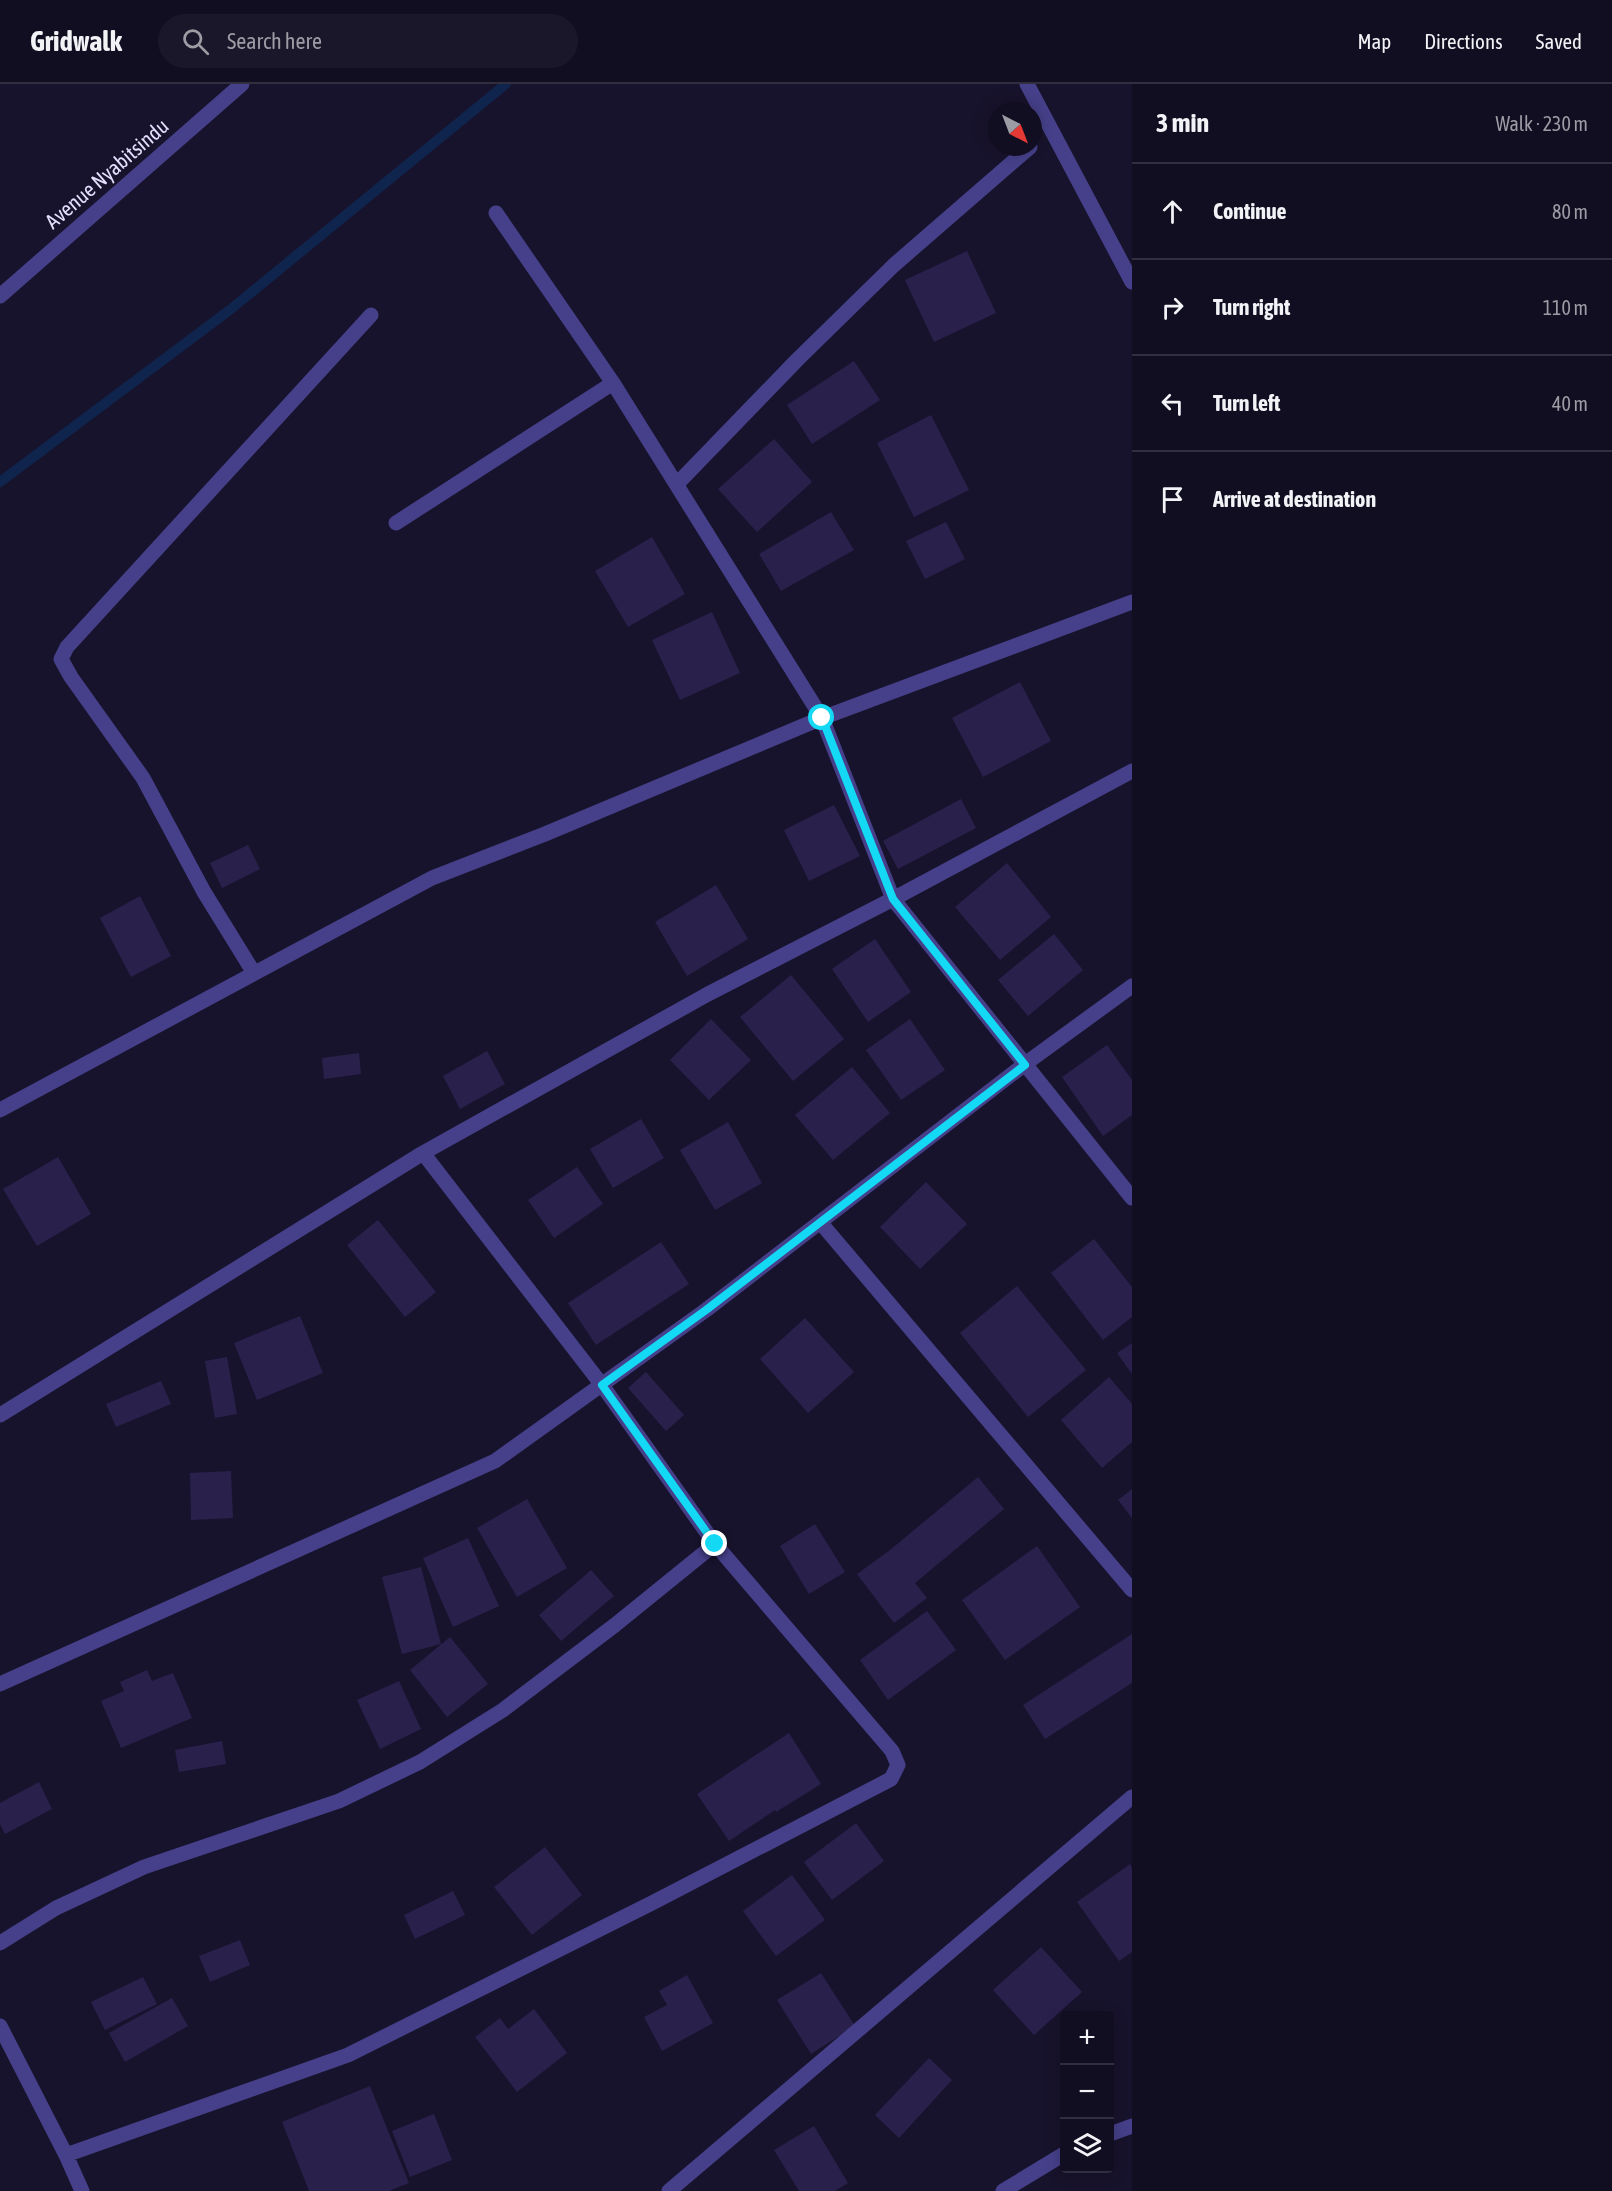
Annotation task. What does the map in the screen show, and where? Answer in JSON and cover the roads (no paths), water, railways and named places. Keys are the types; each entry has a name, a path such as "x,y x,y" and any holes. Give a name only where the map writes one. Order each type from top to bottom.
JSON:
{"street":[{"name":"Avenue Nyabitsindu","path":"0,296 242,84"},
{"path":"1027,84 1132,282"},
{"path":"1042,137 1051,129"},
{"path":"677,484 797,360 894,265 1019,156"},
{"path":"496,213 613,383 822,718 893,899 1132,1198"},
{"path":"254,973 204,892 143,778 70,677 61,659 67,647 370,315"},
{"path":"396,523 613,383"},
{"path":"0,1110 432,878 545,834 822,718 1132,602"},
{"path":"0,1416 423,1153 708,994 893,899 1132,771"},
{"path":"0,1683 495,1461 706,1310 1025,1065 1132,986"},
{"path":"66,2155 348,2055 580,1940 891,1779 898,1765 892,1751 715,1544 602,1385 423,1153"},
{"path":"820,1222 1132,1590"},
{"path":"0,1943 56,1908 144,1867 339,1801 420,1762 503,1710 615,1625 715,1544"},
{"path":"669,2191 1132,1797"},
{"path":"0,2026 82,2191"},
{"path":"1114,2133 1132,2126"},
{"path":"1003,2191 1060,2157"}],"waterway":[{"path":"0,482 231,309 506,84"}]}
